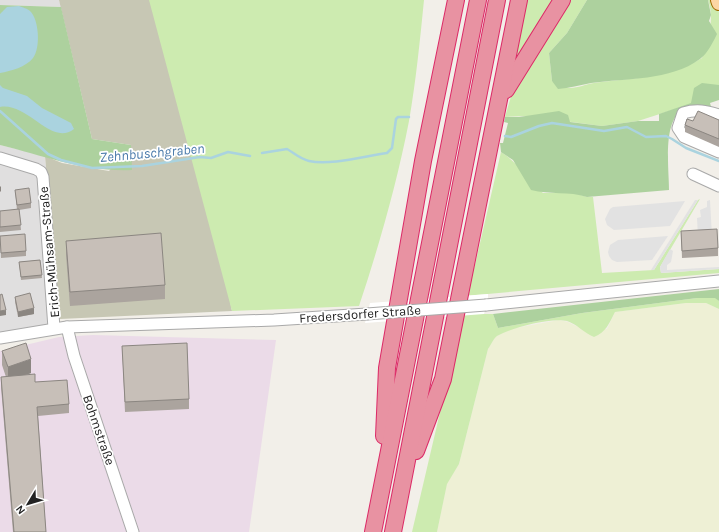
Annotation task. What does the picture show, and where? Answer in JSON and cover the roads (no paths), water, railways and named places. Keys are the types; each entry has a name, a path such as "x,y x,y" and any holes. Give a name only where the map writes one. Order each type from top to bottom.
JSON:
{"highway":[{"path":"381,492 387,368 423,161 456,0"},
{"path":"373,532 478,0"},
{"path":"393,532 497,0"},
{"path":"400,494 443,379 500,102 519,0"},
{"path":"500,102 562,0"}],"street":[{"path":"715,114 694,110 683,113 678,128 684,137 719,152"},
{"name":"Erich-Mühsam-Straße","path":"0,158 36,169 41,172 43,177 54,328"},
{"path":"693,174 719,186"},
{"name":"Fredersdorfer Straße","path":"0,338 54,328 274,320 367,314 486,305 719,281"},
{"name":"Bohmstraße","path":"67,327 74,356 133,532"}],"water":[{"path":"19,6 30,11 35,20 38,34 36,53 30,61 22,66 0,73 0,14 7,7"},
{"path":"0,85 3,88 27,96 42,108 71,123 74,129 65,133 57,132 48,129 20,111 10,107 0,107"}],"waterway":[{"name":"Zehnbuschgraben","path":"0,111 48,154 61,160 92,168 142,166 200,157 211,158 228,152 250,156"},
{"name":"Zehnbuschgraben","path":"262,153 287,149 306,160 317,162 348,160 387,153 392,148 396,119 398,117 409,117"},
{"name":"Zehnbuschgraben","path":"505,136 511,137 539,126 552,123 604,131 627,127 646,137 666,136 686,148 719,161"}]}
